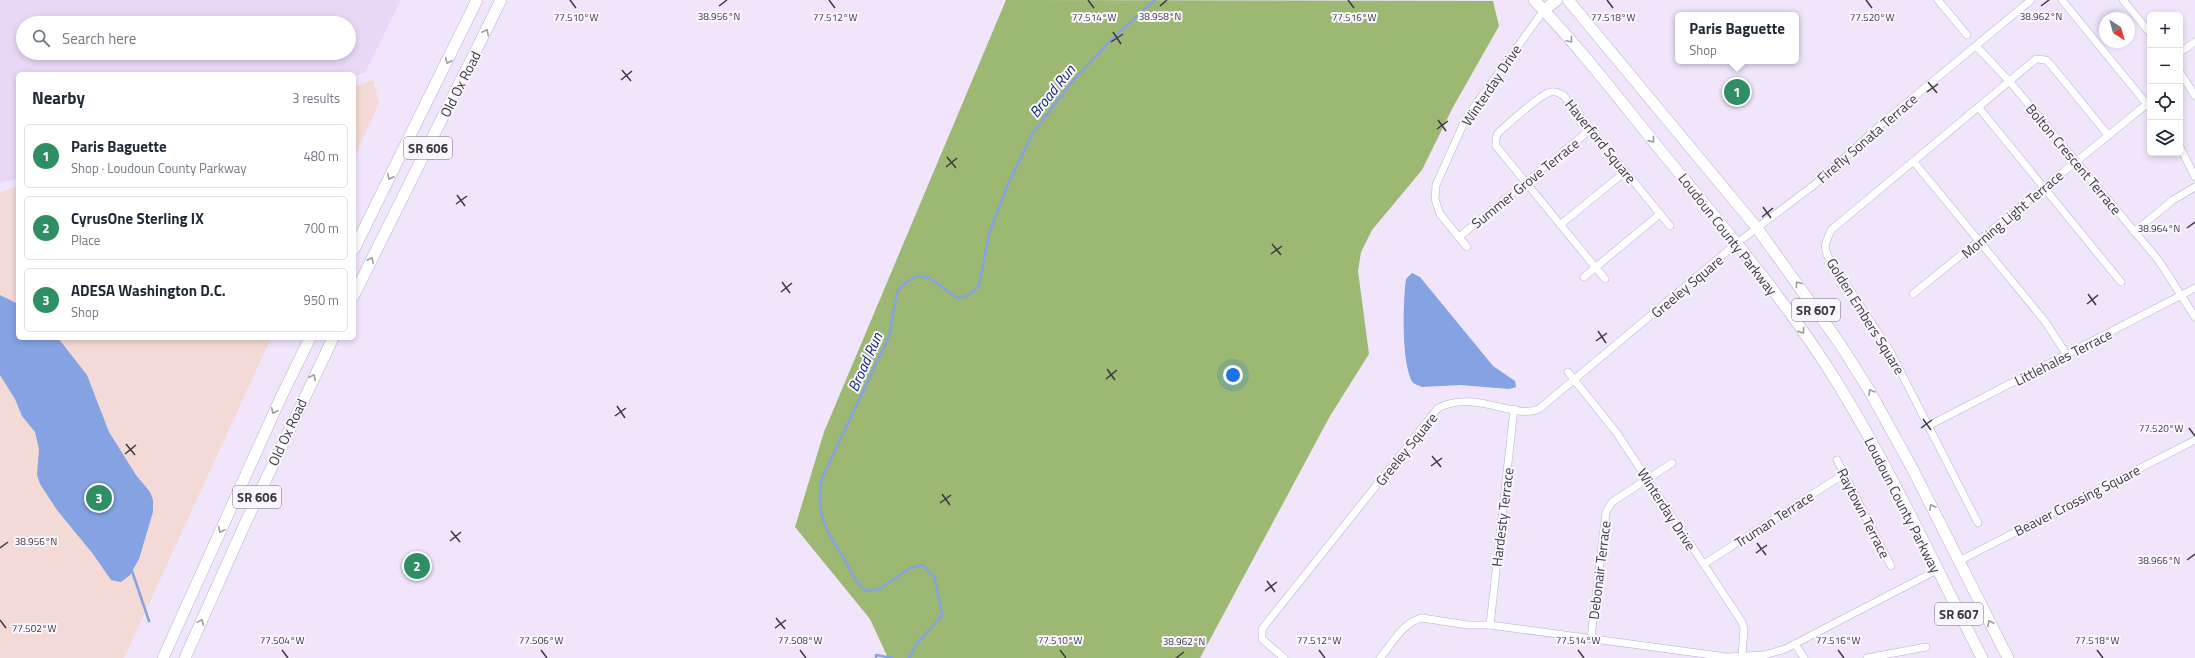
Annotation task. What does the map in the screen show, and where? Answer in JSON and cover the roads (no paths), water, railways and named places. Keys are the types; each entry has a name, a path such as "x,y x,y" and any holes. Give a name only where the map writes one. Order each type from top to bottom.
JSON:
{"main road":[{"name":"Old Ox Road","path":"356,245 477,0"},
{"name":"Old Ox Road","path":"356,291 501,0"},
{"name":"Loudoun County Parkway","path":"1534,0 1546,5 1737,243 1775,293 1837,383 1890,478 1982,658"},
{"path":"1546,5 1557,0"},
{"name":"Loudoun County Parkway","path":"1568,0 1757,228 1807,296 1869,390 1911,466 2008,658"},
{"name":"Old Ox Road","path":"163,658 282,395 309,340"},
{"name":"Old Ox Road","path":"185,658 244,526 331,340"}],"street":[{"path":"1938,0 1966,35"},
{"name":"Firefly Sonata Terrace","path":"1737,243 1814,185 1886,120 2031,0"},
{"path":"2062,0 2147,105"},
{"path":"2123,0 2147,29"},
{"name":"Winterday Drive","path":"1467,246 1440,214 1434,199 1436,186 1442,168 1466,118 1546,5"},
{"path":"2183,50 2195,42"},
{"name":"Bolton Crescent Terrace","path":"1976,46 2010,82 2162,264 2183,295"},
{"name":"Golden Embers Square","path":"1978,523 1930,425 1890,351 1832,263 1827,254 1825,245 1831,230 1980,108 2036,59 2046,60 2108,135"},
{"path":"2183,77 2195,96"},
{"name":"Haverford Square","path":"1604,279 1496,146 1496,138 1505,127 1542,96 1552,92 1559,92 1563,95 1670,226"},
{"name":"Morning Light Terrace","path":"1913,294 1979,242 2108,135 2147,107"},
{"path":"1980,108 2121,282"},
{"name":"Summer Grove Terrace","path":"1459,237 1591,129"},
{"path":"2183,154 2195,177"},
{"path":"1914,162 2044,320 2067,355"},
{"path":"1560,226 1626,171"},
{"path":"2134,232 2173,200 2195,187"},
{"path":"1584,277 1660,214"},
{"name":"Greeley Square","path":"1284,658 1262,639 1262,629 1433,413 1446,404 1462,402 1484,402 1533,412 1539,409 1737,243"},
{"name":"Littlehales Terrace","path":"1930,425 2195,288"},
{"path":"2183,295 2195,317"},
{"name":"Winterday Drive","path":"1568,372 1616,432 1742,622 1744,629 1742,656"},
{"name":"Hardesty Terrace","path":"1490,625 1514,409"},
{"name":"Beaver Crossing Square","path":"1960,561 2195,440"},
{"name":"Raytown Terrace","path":"1837,460 1891,566"},
{"name":"Debonair Terrace","path":"1590,638 1606,512 1612,502 1672,463"},
{"name":"Truman Terrace","path":"1704,564 1844,474"},
{"path":"1380,658 1407,624 1422,618 1468,625 1490,625 1727,657 1775,653 1937,570"},
{"path":"1795,644 1804,658"},
{"path":"1867,658 1926,646"}],"water":[{"path":"1412,273 1420,277 1493,366 1515,381 1516,387 1509,389 1460,385 1422,387 1413,383 1406,362 1404,332 1406,279"},
{"path":"0,295 16,303 16,340 60,340 87,375 109,432 136,475 150,492 153,500 153,512 139,559 130,575 121,582 111,580 93,554 57,510 40,484 37,475 39,449 35,432 22,416 15,399 0,375"}],"waterway":[{"name":"Broad Run","path":"909,658 918,642 942,616 935,578 923,565 910,568 880,589 866,591 862,588 855,579 824,524 820,503 822,478 889,337 897,292 905,283 918,276 930,278 957,298 967,296 979,286 989,234 1008,184 1033,133 1071,83 1115,36 1155,0"},
{"path":"132,571 149,621"},
{"path":"876,658 876,655 892,658"}],"place":[{"name":"Paris Baguette","path":"1737,92"},
{"name":"ADESA Washington D.C.","path":"99,498"},
{"name":"CyrusOne Sterling IX","path":"417,566"}]}
